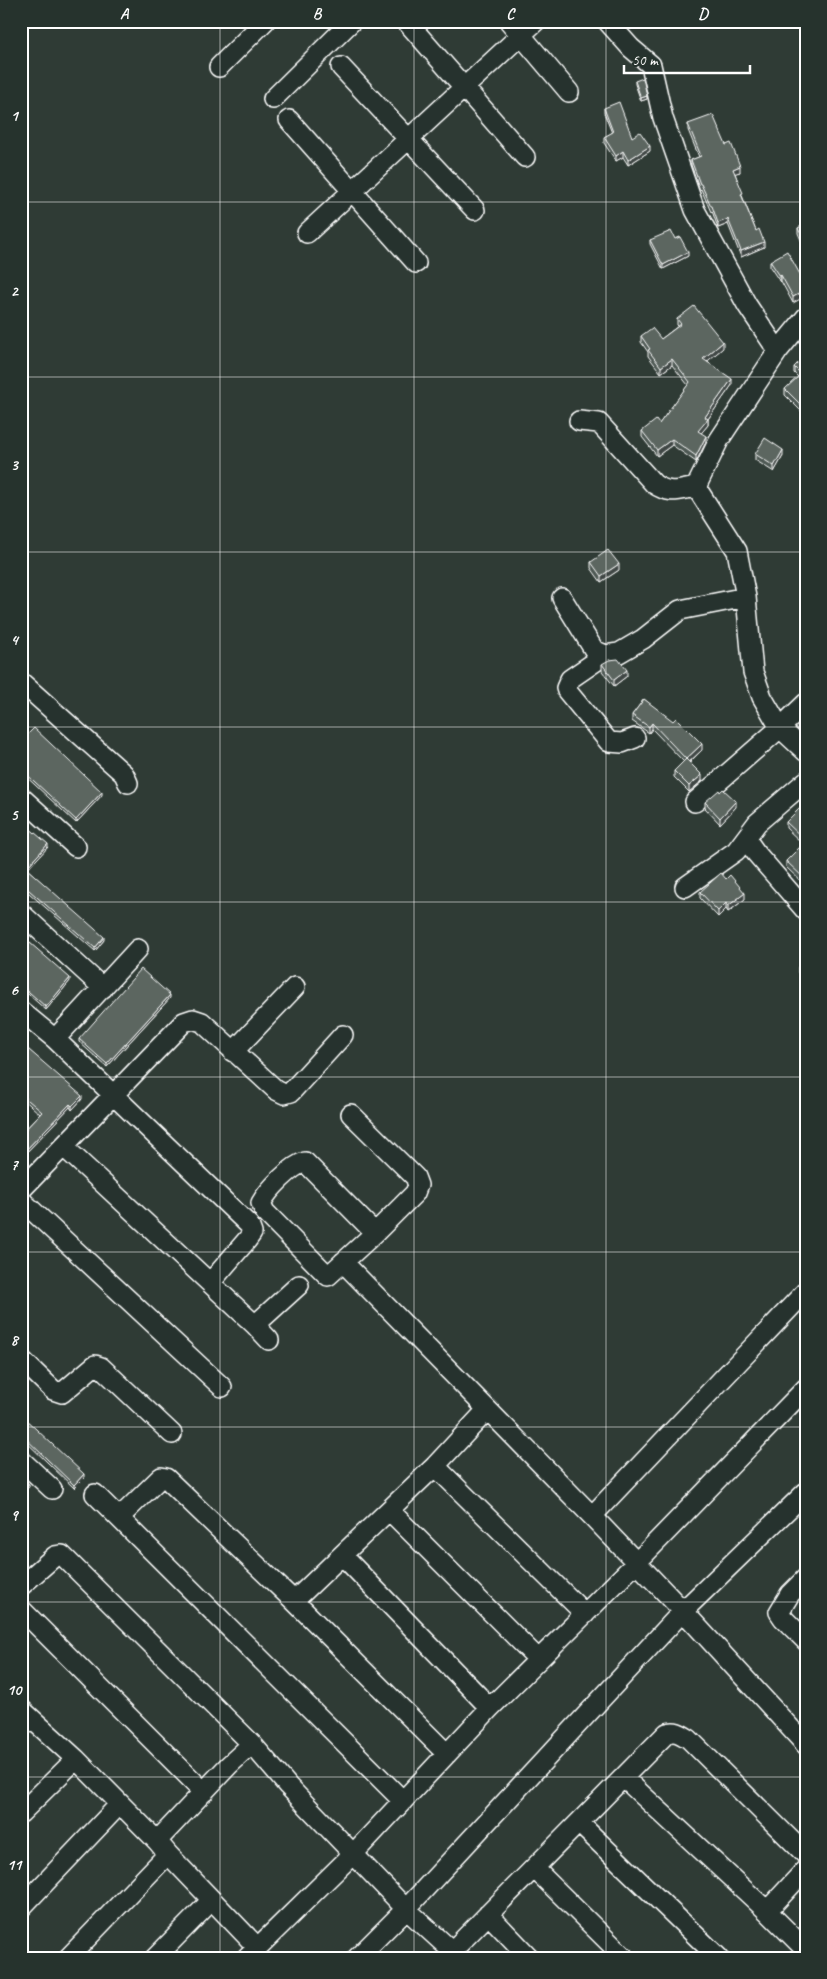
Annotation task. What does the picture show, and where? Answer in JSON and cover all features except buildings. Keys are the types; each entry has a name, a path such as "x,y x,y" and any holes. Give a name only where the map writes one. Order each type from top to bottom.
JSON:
{"street":[{"path":"219,67 265,21"},
{"path":"273,99 352,21"},
{"path":"406,21 466,87 525,157"},
{"path":"306,233 466,87 515,28 536,21"},
{"path":"607,21 631,48 651,65 662,118 695,210 747,305 778,352"},
{"path":"515,28 569,92"},
{"path":"341,67 475,210"},
{"path":"289,120 416,263"},
{"path":"696,487 719,440 778,352 806,317"},
{"path":"579,421 599,423 654,484 664,490 671,492 696,487"},
{"path":"696,487 737,551 746,597 753,672 762,697 780,728 806,752"},
{"path":"634,738 622,743 609,742 567,691 566,688 570,679 605,655 619,653 643,639 680,610 746,597"},
{"path":"562,598 594,650 605,655"},
{"path":"24,689 124,774 128,783"},
{"path":"696,802 806,703"},
{"path":"685,887 736,852 757,823 806,782"},
{"path":"21,797 76,847"},
{"path":"746,839 806,911"},
{"path":"21,913 103,988"},
{"path":"55,1039 138,949"},
{"path":"233,1052 295,987"},
{"path":"21,1011 55,1039 249,1224 252,1233 248,1240 210,1283"},
{"path":"21,1190 184,1022 193,1019 202,1022 276,1090 284,1094 291,1092 343,1035"},
{"path":"351,1114 414,1177 418,1185 415,1193 374,1233 328,1276 266,1212 261,1203 266,1194 298,1164 305,1162 312,1167 374,1233"},
{"path":"64,1147 269,1340"},
{"path":"21,1200 222,1387"},
{"path":"342,1262 592,1516 683,1611 806,1745"},
{"path":"255,1325 299,1285"},
{"path":"592,1516 806,1291"},
{"path":"21,1359 53,1390 62,1393 89,1368 96,1365 101,1366 172,1434"},
{"path":"23,1713 76,1759 162,1847 212,1900 252,1952 354,1853 490,1708 636,1563 806,1388"},
{"path":"294,1601 435,1466 487,1410"},
{"path":"21,1460 52,1489"},
{"path":"435,1466 584,1614"},
{"path":"120,1517 161,1477 166,1478 294,1601 446,1754"},
{"path":"357,1958 406,1909 683,1611 806,1492"},
{"path":"95,1494 403,1801"},
{"path":"389,1510 538,1659"},
{"path":"21,1586 54,1556 62,1555 252,1744 288,1786 406,1909 453,1954 488,1914 535,1869 667,1733 673,1731 689,1739 806,1855"},
{"path":"342,1555 490,1708"},
{"path":"806,1578 790,1594 780,1612 783,1618 806,1641"},
{"path":"21,1609 204,1792"},
{"path":"68,1958 162,1847 204,1792 252,1744"},
{"path":"21,1814 76,1759"},
{"path":"624,1778 767,1911 806,1950"},
{"path":"21,1908 119,1805"},
{"path":"579,1823 716,1955"},
{"path":"535,1869 625,1958"},
{"path":"767,1911 806,1869"},
{"path":"155,1958 212,1900"},
{"path":"488,1914 530,1958"}]}
